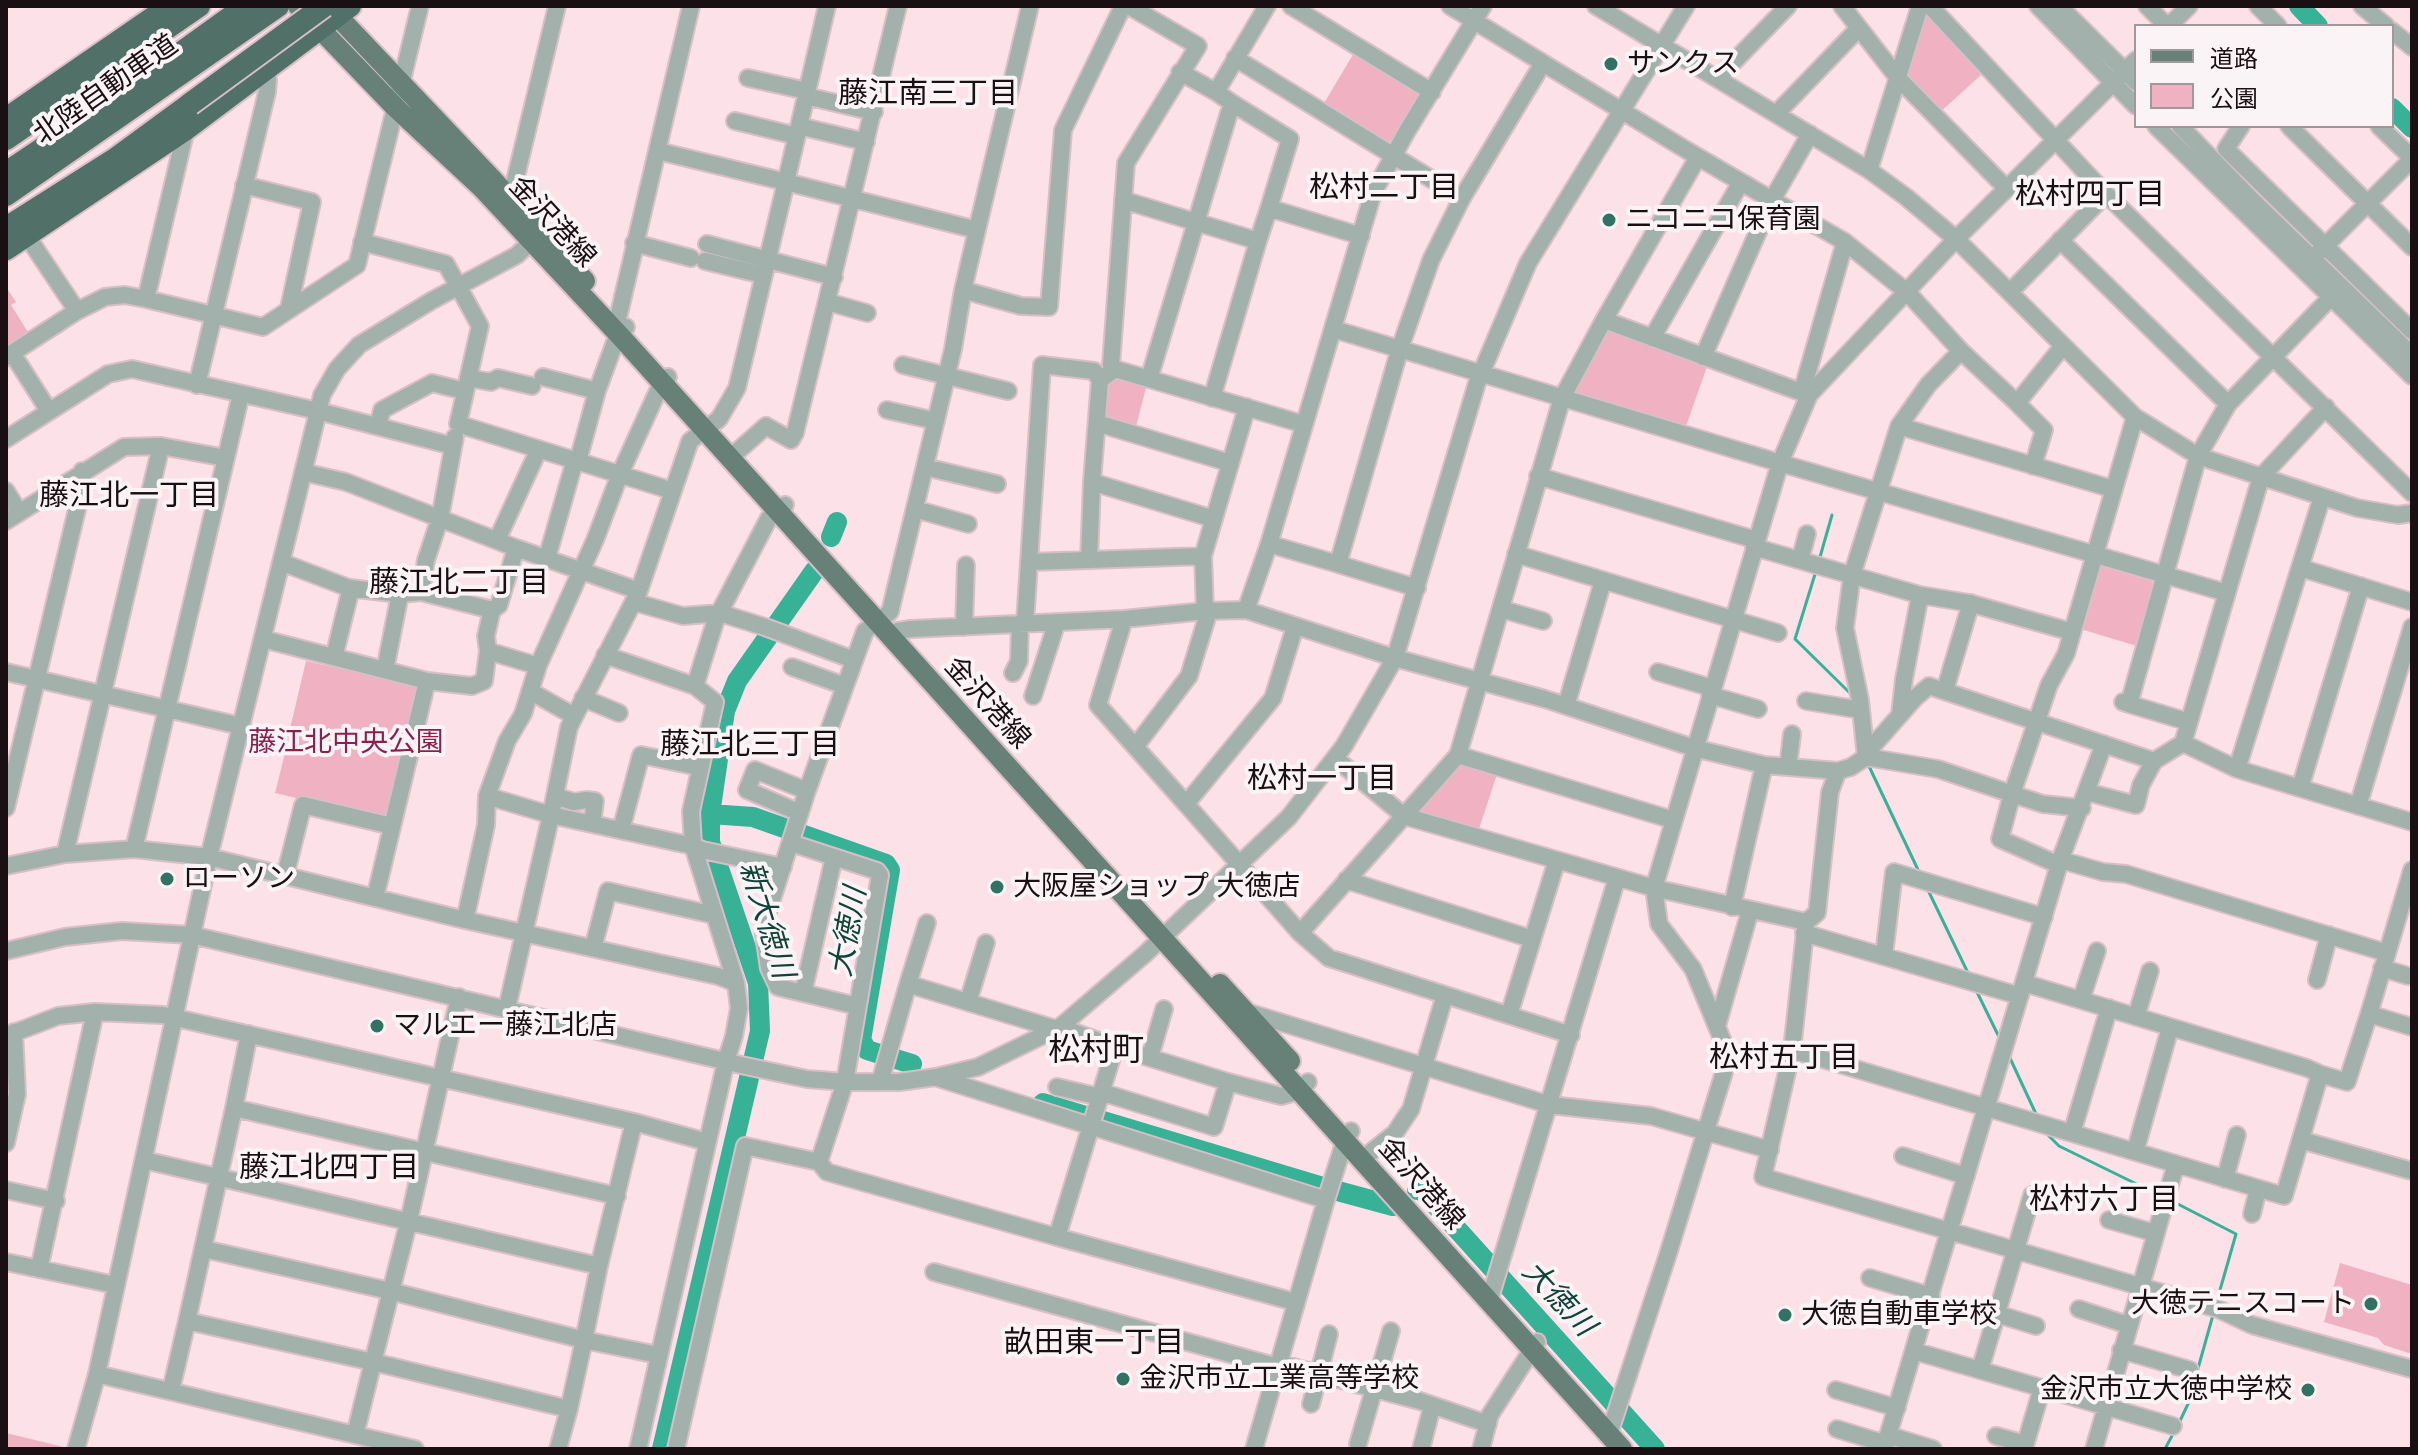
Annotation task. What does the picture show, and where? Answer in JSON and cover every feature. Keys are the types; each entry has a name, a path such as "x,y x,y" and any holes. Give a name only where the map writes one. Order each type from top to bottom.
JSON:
{"highway":[{"path":"6,119 170,6"},
{"path":"6,139 199,6"},
{"name":"北陸自動車道","path":"6,173 121,96 246,6"},
{"name":"北陸自動車道","path":"6,195 278,6"},
{"path":"6,249 186,129 319,29 335,8"},
{"path":"6,228 115,159 190,104 335,8"}],"main road":[{"name":"金沢港線","path":"298,6 396,108 536,237 621,326 665,379 1164,935 1348,1136 1494,1285"},
{"name":"金沢港線","path":"335,8 507,195 536,237"},
{"name":"金沢港線","path":"1164,935 1247,1012 1304,1086"},
{"name":"金沢港線","path":"1348,1136 1370,1153 1494,1285 1535,1345 1616,1426 1634,1449"}],"street":[{"path":"49,411 9,355 77,311 105,297 125,295 263,327 357,265 420,6"},
{"path":"507,195 513,189 557,6"},
{"path":"547,558 597,391 621,326 634,243 691,6"},
{"path":"507,1008 569,727 636,596 690,441 710,427 737,388 827,6"},
{"path":"734,455 766,426 791,440 795,433 898,6"},
{"path":"888,627 1030,6"},
{"path":"963,290 1021,306 1049,307 1063,130 1123,6"},
{"path":"1129,6 1198,46 1126,163 1111,365 1115,369 1303,424"},
{"path":"1216,92 1267,6"},
{"path":"1291,6 1432,92"},
{"path":"1450,6 1479,13 1543,63 1845,242 1908,293 1961,351 2044,430 2033,466"},
{"path":"1596,6 1869,170 1956,239 2135,417 2198,456 2322,497 2398,515 2412,513"},
{"path":"6,951 65,937 122,931 192,935 734,1063 807,1079 845,1082 936,1077 978,1067 1058,1028 1164,935 1289,817 1335,758 1395,658 1481,372 1528,263 1686,6"},
{"path":"1718,78 1788,6"},
{"path":"1842,6 1898,78 2007,189"},
{"path":"1869,170 1920,6"},
{"path":"1930,6 2106,194 2412,493"},
{"path":"2038,6 2128,74"},
{"path":"2059,6 2128,74 2134,98"},
{"path":"2147,6 2178,20"},
{"path":"2258,6 2276,24"},
{"path":"2362,6 2384,24"},
{"path":"1246,610 1269,544 1373,193 1479,13"},
{"path":"1776,114 1859,28"},
{"path":"2394,33 2412,47"},
{"path":"1235,58 1462,198"},
{"path":"1338,564 1400,348 1431,260 1462,198 1543,63"},
{"path":"197,385 267,92 268,79 262,70"},
{"path":"1180,72 1290,139 1212,398"},
{"path":"1616,1426 1729,1056 1693,969 1659,924 1654,888 1780,463 1809,395 1956,239 2128,74"},
{"path":"748,78 874,112"},
{"path":"1149,379 1232,103"},
{"path":"735,121 866,142"},
{"path":"2158,128 2412,376"},
{"path":"2182,128 2412,355"},
{"path":"2212,159 2239,128"},
{"path":"2291,128 2412,247"},
{"path":"2312,259 2412,159 2381,128"},
{"path":"146,299 186,129"},
{"path":"1703,357 1772,200 1810,134"},
{"path":"2227,144 2226,149 2238,162 2412,331"},
{"path":"658,151 977,230"},
{"path":"1300,933 1458,755 1562,398 1698,157"},
{"path":"1652,338 1741,182"},
{"path":"244,185 312,202 289,308"},
{"path":"2010,292 2106,194"},
{"path":"1123,200 1258,241"},
{"path":"1269,208 1361,236"},
{"path":"27,236 77,311"},
{"path":"76,1449 97,1374 209,857 322,395 337,369 359,345 517,255 536,237"},
{"path":"2060,240 2228,404"},
{"path":"362,242 446,264 480,326 440,518 426,560 421,592"},
{"path":"1809,395 1804,385 1845,242"},
{"path":"634,243 834,277"},
{"path":"2189,722 2126,703 2198,456 2228,404 2332,296"},
{"path":"828,302 867,313"},
{"path":"1604,320 1809,395"},
{"path":"1333,329 1878,493 2227,593"},
{"path":"2017,403 2063,346"},
{"path":"1866,757 1861,710 1845,628 1852,575 1899,426 1922,392 1961,351"},
{"path":"903,365 1008,391"},
{"path":"1013,673 1019,661 1029,562 1042,365 1094,371 1100,380 1089,560"},
{"path":"6,439 108,374 132,369 318,411 453,446"},
{"path":"1100,380 1115,369"},
{"path":"378,426 382,410 432,383 467,384 491,382 498,378 597,391"},
{"path":"465,920 486,825 487,796 507,741 523,714 538,666 620,474 665,379"},
{"path":"134,849 241,394"},
{"path":"1135,747 1189,676 1207,611 1203,556 1247,407"},
{"path":"857,1006 778,987 769,968 763,927 807,791 865,631 888,627 964,627 1246,610 1395,658 1566,706 1694,748 1764,765 1838,771 1866,757 1938,769 2043,804 2085,800 2136,805 2141,785 2154,761 2183,743 2261,477 2326,407"},
{"path":"887,410 936,421"},
{"path":"2135,417 2066,654 2049,685 2000,839 2060,863 2126,874 2329,935 2385,960 2408,976"},
{"path":"1097,423 1230,463"},
{"path":"458,424 673,491"},
{"path":"1899,426 2113,489"},
{"path":"6,491 13,516 124,447 161,446 226,458"},
{"path":"65,854 161,446"},
{"path":"497,540 539,449"},
{"path":"925,467 997,484"},
{"path":"6,808 83,484 82,471"},
{"path":"303,472 346,482 516,548 582,569 683,616 720,613 854,660"},
{"path":"1538,476 1920,595 1971,603 2072,630"},
{"path":"1092,482 1214,519"},
{"path":"2237,769 2322,497"},
{"path":"695,686 720,613 769,518 782,508"},
{"path":"915,509 968,524"},
{"path":"1800,560 1807,534"},
{"path":"1269,544 1417,588"},
{"path":"263,639 427,681 472,686 484,681 488,651 486,636 492,610 499,605 516,548"},
{"path":"1516,554 1778,633"},
{"path":"1029,562 1203,556"},
{"path":"281,562 351,588 400,594 421,592 492,610"},
{"path":"964,627 966,565"},
{"path":"2301,568 2412,602"},
{"path":"1566,706 1603,581"},
{"path":"2300,788 2361,586"},
{"path":"334,657 351,588"},
{"path":"385,670 400,594"},
{"path":"1900,715 1920,595"},
{"path":"1945,690 1971,603"},
{"path":"1501,609 1543,621"},
{"path":"1124,619 1098,705 1300,933 1329,958 1571,1035"},
{"path":"1033,696 1057,622"},
{"path":"1186,804 1273,698 1295,627"},
{"path":"2358,806 2412,627"},
{"path":"488,651 538,666"},
{"path":"605,655 695,686 715,702 691,811 714,915 736,983 739,1008 734,1063 707,1142 638,1449"},
{"path":"792,667 845,686"},
{"path":"6,672 241,726"},
{"path":"1658,672 1758,709"},
{"path":"375,898 427,681"},
{"path":"1866,757 1900,715 1929,686 2154,761"},
{"path":"530,691 574,716"},
{"path":"583,698 619,713"},
{"path":"1806,701 1861,710"},
{"path":"1788,767 1792,734"},
{"path":"2183,743 2237,769 2412,822"},
{"path":"1886,1443 2060,863 2104,744"},
{"path":"621,830 641,755 699,767"},
{"path":"1458,755 1673,820"},
{"path":"1335,758 1404,816 1617,878 1750,911 1884,955 2022,990 2081,1000 2347,1082 2410,881"},
{"path":"1732,907 1764,765"},
{"path":"807,791 755,770 747,790 795,830 834,857 880,875 845,1082 819,1162"},
{"path":"1838,771 1830,792 1817,913 1805,928 1792,1050 1763,1177 2215,1308 2252,1325 2412,1369"},
{"path":"487,796 551,815 783,867"},
{"path":"555,796 574,802 595,801 592,824"},
{"path":"285,876 303,805 392,826"},
{"path":"6,866 65,854 134,849 209,857 465,920 718,976 736,983"},
{"path":"803,993 834,857"},
{"path":"1509,1015 1557,860"},
{"path":"1884,955 1894,872 2044,917"},
{"path":"1494,1285 1617,878"},
{"path":"1346,880 1532,939"},
{"path":"593,948 608,891 714,915"},
{"path":"1717,1026 1750,911"},
{"path":"880,1082 927,923"},
{"path":"2317,980 2329,935"},
{"path":"968,1002 986,943"},
{"path":"2081,1000 2097,951"},
{"path":"2136,1017 2150,971"},
{"path":"908,984 1281,1096 1304,1086"},
{"path":"1370,1153 1395,1133 1411,1109 1445,995"},
{"path":"355,1435 409,1220 459,997"},
{"path":"2072,1133 2109,1008"},
{"path":"1150,1057 1164,1009"},
{"path":"39,1269 95,1012"},
{"path":"6,1143 17,1094 10,1034 58,1016 95,1012 175,1018 634,1122 707,1142"},
{"path":"1247,1012 1550,1105 1651,1116 1770,1150"},
{"path":"2369,1014 2412,1027"},
{"path":"2135,1152 2170,1028"},
{"path":"171,1390 249,1034"},
{"path":"1057,1237 1115,1047"},
{"path":"1792,1050 2284,1196 2320,1074"},
{"path":"936,1077 1326,1200"},
{"path":"1057,1087 1100,1095 1214,1127 1228,1082"},
{"path":"234,1108 617,1196"},
{"path":"558,1449 634,1122"},
{"path":"2225,1179 2237,1135"},
{"path":"1254,1449 1295,1302 1348,1136"},
{"path":"2301,1140 2412,1171"},
{"path":"676,1449 745,1146 819,1162 827,1172 1295,1302"},
{"path":"1903,1156 1966,1176"},
{"path":"144,1160 599,1266"},
{"path":"2094,1449 2176,1164"},
{"path":"2252,1214 2258,1189"},
{"path":"6,1190 56,1201"},
{"path":"1980,1370 2032,1195"},
{"path":"2109,1220 2155,1233"},
{"path":"204,1249 658,1355"},
{"path":"6,1262 115,1285"},
{"path":"934,1272 1375,1389 1488,1424"},
{"path":"1870,1278 1931,1296"},
{"path":"2079,1309 2128,1325"},
{"path":"1997,1314 2036,1326"},
{"path":"187,1321 569,1409"},
{"path":"1358,1444 1391,1331"},
{"path":"1311,1404 1329,1334"},
{"path":"1481,1449 1490,1415 1535,1345"},
{"path":"2121,1350 2190,1370"},
{"path":"1914,1351 2173,1426"},
{"path":"97,1374 415,1449"},
{"path":"1996,1436 2025,1447 2042,1388"},
{"path":"1836,1390 1897,1408"},
{"path":"1421,1449 1432,1407"},
{"path":"1837,1429 1886,1443 1933,1449"}],"green space":[{"path":"1921,17 1929,17 1981,75 1938,114 1905,76"},
{"path":"1355,51 1419,90 1421,96 1394,142 1388,146 1323,105"},
{"path":"6,287 16,302 11,305 29,334 6,349"},
{"path":"1612,328 1708,364 1686,426 1576,393 1573,387 1606,331"},
{"path":"1121,375 1147,384 1135,430 1102,416 1104,384"},
{"path":"2100,566 2151,581 2156,586 2137,646 2077,628"},
{"name":"藤江北中央公園","path":"306,661 415,686 418,693 390,815 385,819 275,793 286,749 248,739 251,725 289,733"},
{"path":"1463,763 1497,774 1478,832 1420,815 1418,811"},
{"name":"大徳テニスコート","path":"2340,1263 2412,1285 2412,1354 2384,1345 2378,1338 2324,1322"},
{"path":"6,1433 64,1447 6,1449"}],"waterway":[{"path":"2299,6 2316,24"},
{"path":"2394,110 2412,128"},
{"path":"1820,557 1832,515"},
{"name":"新大徳川","path":"831,537 837,522"},
{"name":"新大徳川","path":"662,1449 760,1031 758,983 710,842 710,814 725,711 737,681 815,570"},
{"path":"1816,571 1795,639 1852,695"},
{"path":"1867,762 1920,874"},
{"name":"大徳川","path":"710,814 753,817 886,864 890,870 861,1040 867,1050 912,1064"},
{"path":"1927,888 1968,973"},
{"path":"1975,988 2000,1039"},
{"path":"2009,1056 2036,1114"},
{"name":"大徳川","path":"1043,1103 1089,1117"},
{"name":"大徳川","path":"1100,1120 1320,1186"},
{"path":"2043,1130 2059,1146 2161,1196"},
{"name":"大徳川","path":"1417,1190 1420,1188 1655,1449"},
{"name":"大徳川","path":"1334,1190 1393,1206"},
{"path":"2172,1201 2236,1234 2216,1304"},
{"path":"2178,1425 2188,1404 2213,1315"},
{"path":"2165,1449 2174,1432"}],"place":[{"name":"サンクス","path":"1611,64"},
{"name":"ニコニコ保育園","path":"1609,220"},
{"name":"ローソン","path":"167,879"},
{"name":"大阪屋ショップ 大徳店","path":"997,887"},
{"name":"マルエー藤江北店","path":"377,1026"},
{"name":"大徳テニスコート","path":"2371,1304"},
{"name":"大徳自動車学校","path":"1785,1315"},
{"name":"金沢市立工業高等学校","path":"1123,1379"},
{"name":"金沢市立大徳中学校","path":"2308,1390"}],"district":[{"name":"藤江南三丁目","path":"928,94"},
{"name":"松村二丁目","path":"1384,188"},
{"name":"松村四丁目","path":"2090,195"},
{"name":"藤江北一丁目","path":"129,496"},
{"name":"藤江北二丁目","path":"459,583"},
{"name":"藤江北三丁目","path":"750,745"},
{"name":"松村一丁目","path":"1322,779"},
{"name":"松村町","path":"1096,1051"},
{"name":"松村五丁目","path":"1784,1058"},
{"name":"藤江北四丁目","path":"329,1168"},
{"name":"松村六丁目","path":"2104,1200"},
{"name":"畝田東一丁目","path":"1094,1343"}]}
